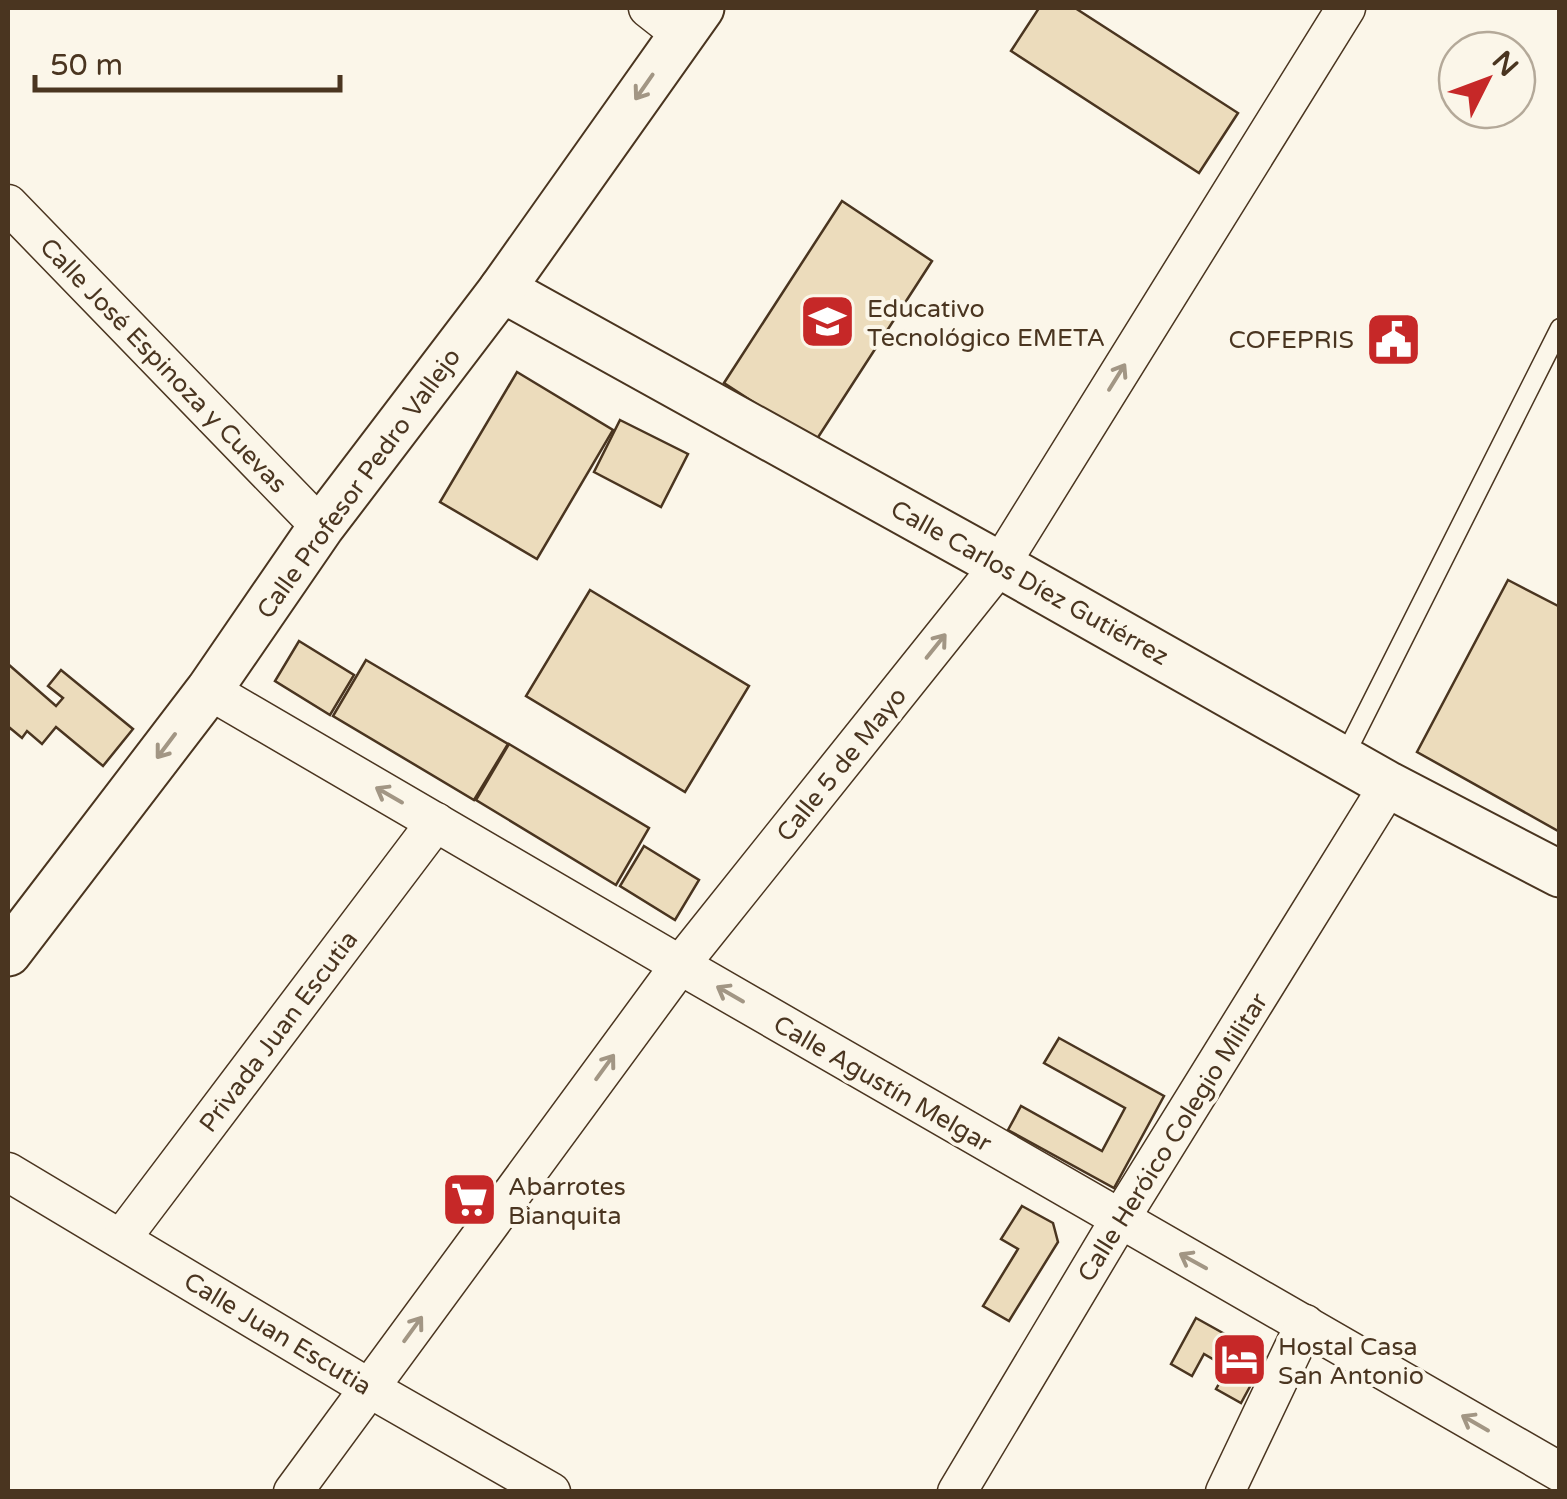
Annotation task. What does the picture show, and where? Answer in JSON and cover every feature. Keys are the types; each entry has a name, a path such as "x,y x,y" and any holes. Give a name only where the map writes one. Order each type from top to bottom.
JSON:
{"street":[{"name":"Calle 5 de Mayo","path":"293,1492 680,965 1000,565 1346,8"},
{"name":"Calle Profesor Pedro Vallejo","path":"8,953 209,690 321,526 502,290 677,16"},
{"name":"Calle José Espinoza y Cuevas","path":"8,204 321,526"},
{"name":"Calle Carlos Díez Gutiérrez","path":"502,290 1389,785 1560,874"},
{"name":"Calle Agustín Melgar","path":"209,690 1560,1472"},
{"name":"Calle Heróico Colegio Militar","path":"957,1492 1120,1219 1389,785"},
{"name":"Privada Juan Escutia","path":"121,1239 436,822"},
{"name":"Calle Juan Escutia","path":"8,1172 551,1492"},
{"path":"1225,1492 1305,1324"}],"lane":[{"path":"1343,758 1560,328"}],"building":[{"path":"1039,8 1075,8 1238,113 1199,173 1011,51"},
{"name":"Educativo Tecnológico EMETA","path":"842,201 932,261 815,442 724,383"},
{"path":"517,372 613,430 537,559 440,502"},
{"path":"620,420 688,454 661,507 594,472"},
{"path":"1508,580 1560,607 1560,832 1417,752"},
{"path":"590,590 749,686 685,792 526,696"},
{"path":"299,641 354,675 330,715 275,681"},
{"path":"366,660 508,744 474,800 333,716"},
{"path":"8,664 56,706 63,698 48,686 61,670 133,729 103,766 56,727 42,744 27,731 22,738 10,728 8,732"},
{"path":"509,744 649,828 616,885 476,800"},
{"path":"644,846 699,880 675,920 620,886"},
{"path":"1059,1038 1164,1096 1114,1188 1008,1130 1021,1106 1102,1151 1125,1108 1044,1063"},
{"path":"1022,1206 1053,1223 1058,1242 1009,1321 983,1306 1018,1249 1001,1239"},
{"name":"Hostal Casa San Antonio","path":"1196,1318 1266,1357 1241,1403 1216,1389 1228,1368 1204,1354 1192,1376 1171,1364"}],"place":[{"name":"Educativo Tecnológico EMETA","path":"828,322"},
{"name":"COFEPRIS","path":"1393,339"},
{"name":"Abarrotes Bianquita","path":"469,1200"},
{"name":"Hostal Casa San Antonio","path":"1239,1360"}]}
